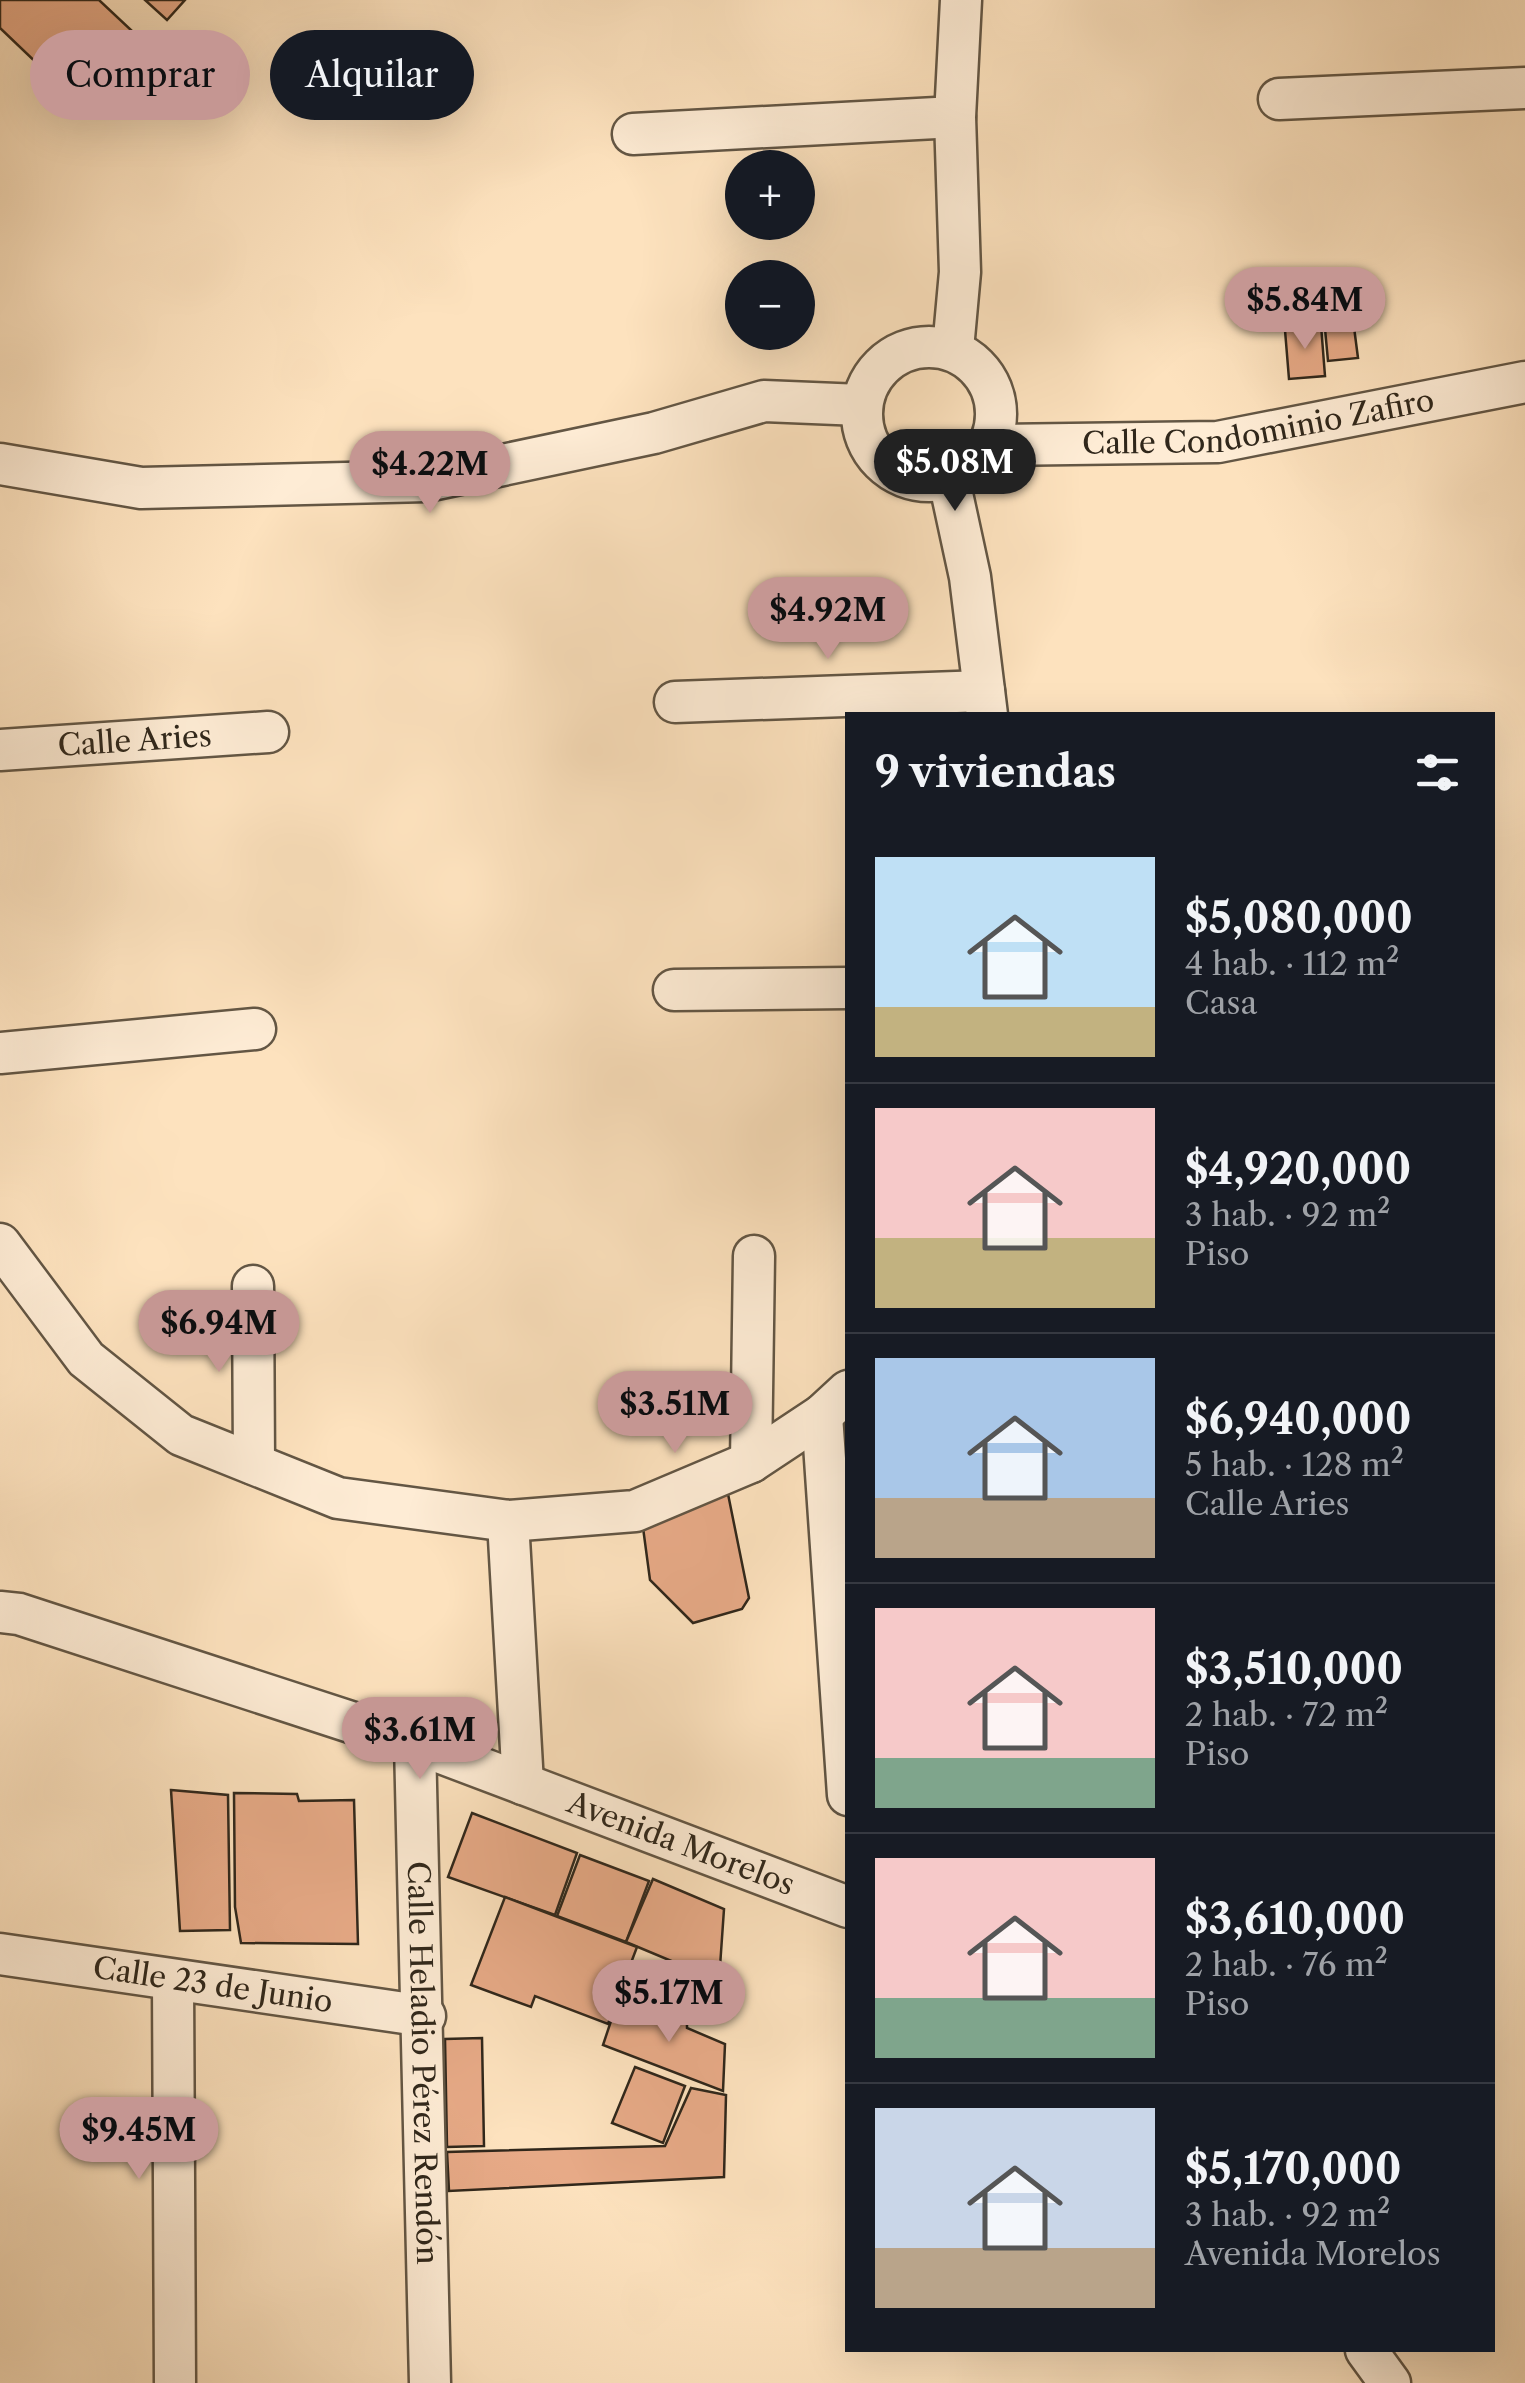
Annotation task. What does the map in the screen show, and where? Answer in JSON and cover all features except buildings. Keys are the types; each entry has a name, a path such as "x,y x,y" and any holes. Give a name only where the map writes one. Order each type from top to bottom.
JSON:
{"street":[{"path":"953,349 960,272 955,117 961,0"},
{"path":"1279,99 1525,88"},
{"path":"633,134 955,117"},
{"path":"912,348 953,349 984,372 998,408 990,445 973,467 949,480 904,478 869,449 860,405 877,368 912,348"},
{"name":"Calle Condominio Zafiro","path":"990,445 1218,442 1525,382"},
{"path":"0,464 140,488 427,481 654,433 764,401 860,405"},
{"path":"675,702 985,703 970,577 949,480"},
{"name":"Calle Aries","path":"0,750 268,732"},
{"path":"674,990 845,988"},
{"path":"0,1053 256,1029"},
{"path":"0,1244 86,1359 181,1435 338,1498 508,1521 635,1511 752,1462 835,1403"},
{"path":"752,1462 754,1256"},
{"path":"253,1286 254,1464"},
{"path":"835,1403 845,1705"},
{"path":"508,1521 523,1784"},
{"name":"Avenida Morelos","path":"0,1612 18,1614 415,1743 845,1907"},
{"name":"Calle Heladio Pérez Rendón","path":"415,1743 425,2016 430,2383"},
{"name":"Calle 23 de Junio","path":"0,1954 425,2016"},
{"path":"173,1982 176,2383"},
{"path":"1367,2352 1390,2383"}]}
